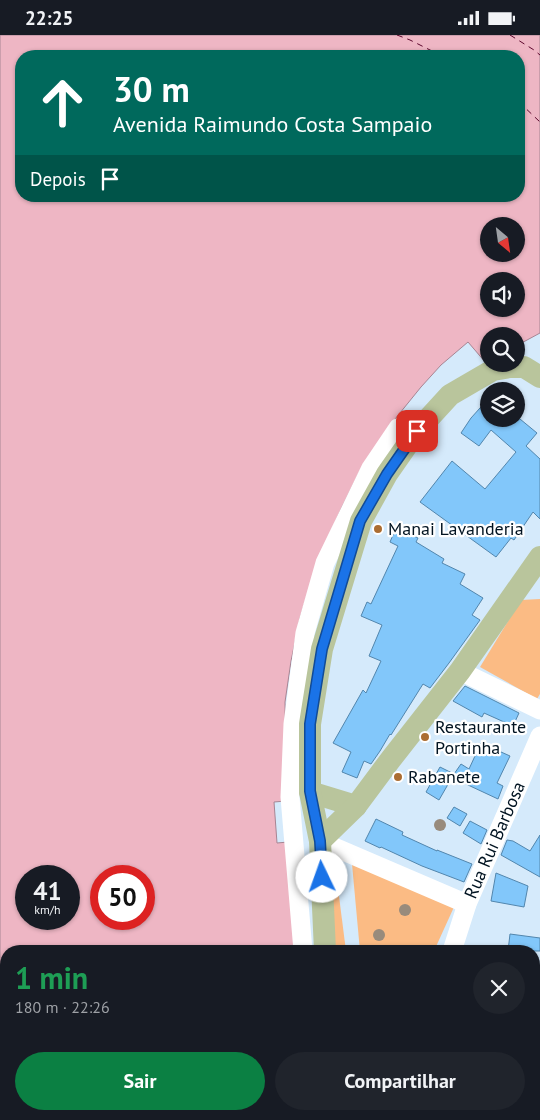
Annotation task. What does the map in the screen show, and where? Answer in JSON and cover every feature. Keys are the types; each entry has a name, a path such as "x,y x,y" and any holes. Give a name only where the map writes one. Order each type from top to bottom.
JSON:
{"main road":[{"path":"325,945 320,841 310,791 310,724 322,649 360,521 387,474 417,431 450,395 493,370 524,367 540,377"},
{"path":"320,841 356,807 391,759 532,581 540,557"},
{"path":"310,791 356,807"}],"street":[{"path":"302,945 290,797 293,724 305,633 325,563 371,467 398,428 417,431"},
{"path":"460,671 540,710"},
{"name":"Rua Rui Barbosa","path":"455,945 467,905 540,736"},
{"path":"320,841 467,905"}],"shaded area":[{"path":"0,35 540,35 540,333 525,341 525,327 480,327 480,356 468,342 441,365 391,424 361,469 318,560 300,618 285,702 286,801 274,802 277,843 288,842 296,945 0,945"},
{"path":"540,599 540,694 537,699 480,667 521,600"},
{"path":"329,862 335,865 345,945 332,945"},
{"path":"352,864 454,907 437,945 359,945"}],"building":[{"path":"480,408 480,427 525,427 525,423 537,433 526,446 540,459 540,519 533,512 514,540 511,538 496,557 420,502 452,461 485,489 516,452 491,430 479,446 461,433"},
{"path":"396,528 418,538 416,542 444,559 442,563 465,574 460,584 483,598 472,615 480,620 430,688 423,684 371,764 364,761 357,778 342,772 351,752 333,743 363,690 366,693 381,661 369,656 382,625 361,616 367,602 371,604 398,546 390,542"},
{"path":"465,686 519,713 513,726 484,713 482,717 453,701"},
{"path":"481,743 510,756 497,783 503,786 498,799 468,785 454,774 461,764 469,769"},
{"path":"440,767 454,774 439,800 426,792"},
{"path":"454,807 467,814 460,826 447,818"},
{"path":"376,819 403,832 402,835 472,864 464,882 365,841"},
{"path":"470,821 487,830 481,844 463,833"},
{"path":"540,835 540,877 501,855 507,840 513,841 530,851"},
{"path":"496,873 528,886 524,907 491,901"},
{"path":"510,934 540,938 540,945 509,945"}],"ferry route":[{"path":"397,35 430,50"},
{"path":"510,35 540,55"},
{"path":"525,108 540,122"}],"place":[{"name":"Manai Lavanderia","path":"378,529"},
{"name":"Restaurante Portinha","path":"425,737"},
{"name":"Rabanete","path":"398,777"}],"route":[{"path":"322,877 320,841 310,791 310,724 322,649 360,521 387,474 417,431"}]}
